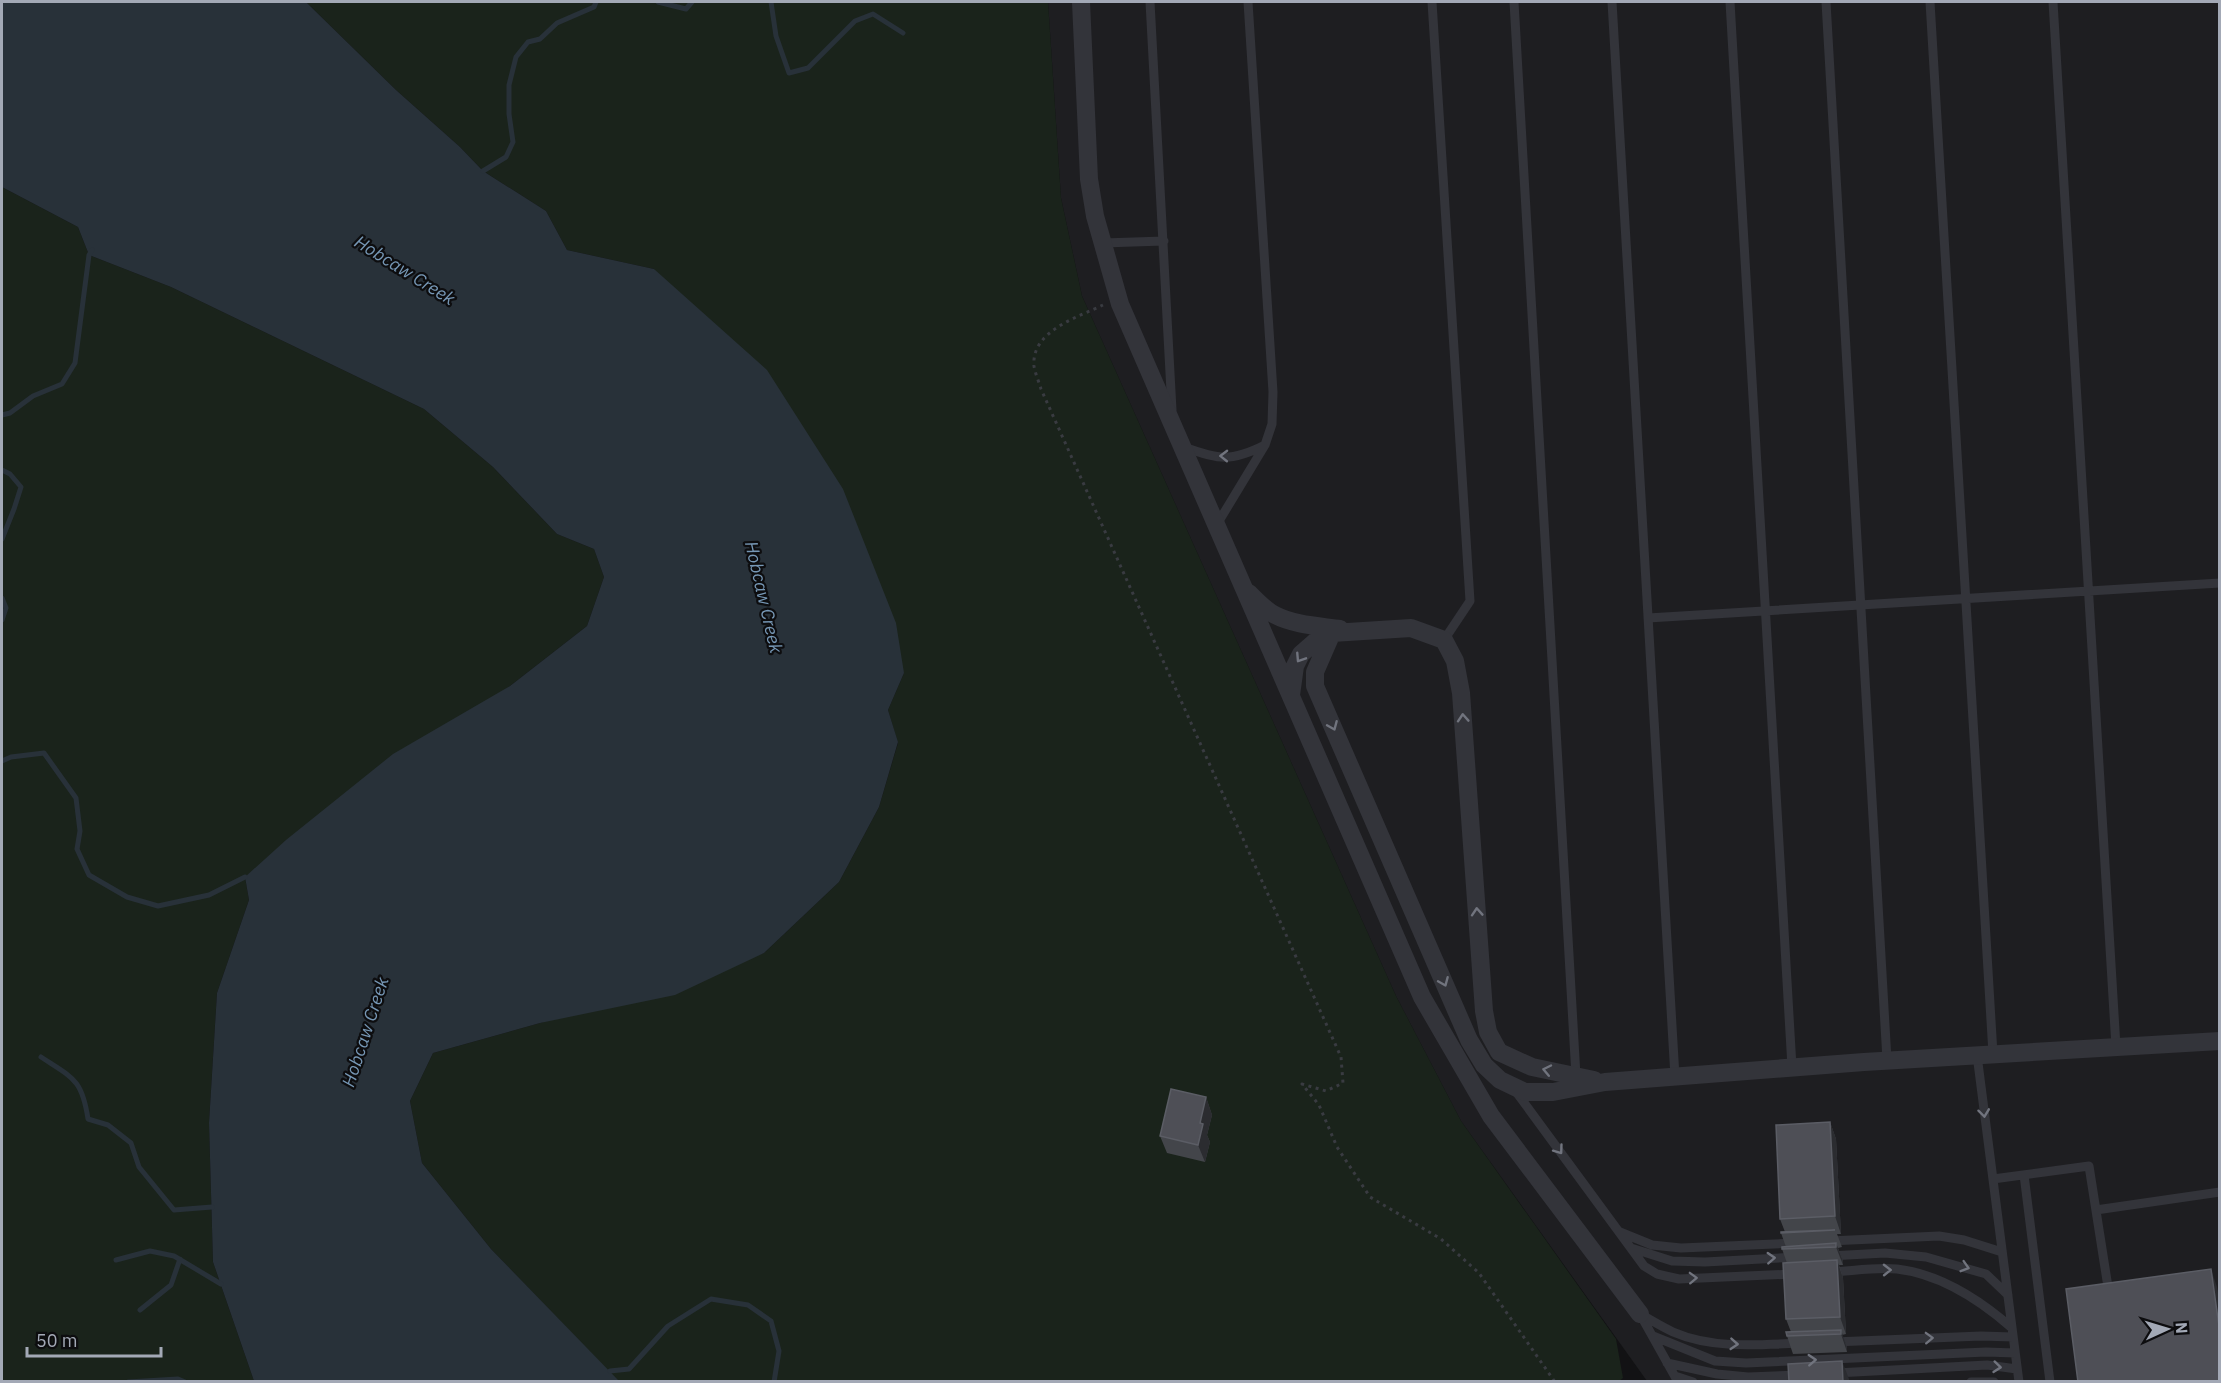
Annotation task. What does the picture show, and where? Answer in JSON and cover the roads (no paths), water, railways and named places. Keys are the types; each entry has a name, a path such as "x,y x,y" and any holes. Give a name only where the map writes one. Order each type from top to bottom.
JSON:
{"street":[{"path":"1081,2 1089,179 1095,216 1118,298 1422,997 1491,1116 1640,1314"},
{"path":"1243,588 1277,617 1358,631"},
{"path":"1290,696 1295,666 1301,654 1317,640 1332,633 1411,628 1444,640 1455,661 1461,693 1484,1011 1488,1032 1499,1052 1532,1067 1605,1082"},
{"path":"1332,633 1315,672 1315,686 1469,1040 1484,1065 1500,1080 1525,1092 1553,1092 1605,1082 1887,1060 2220,1041"}],"lane":[{"path":"1150,2 1173,424"},
{"path":"1216,526 1264,445 1272,424 1273,392 1248,2"},
{"path":"1432,2 1470,601 1444,640"},
{"path":"1514,2 1576,1076"},
{"path":"1612,2 1675,1077"},
{"path":"1730,2 1792,1067"},
{"path":"1826,2 1887,1060"},
{"path":"1930,2 1966,598 1985,1054 1993,1179 2019,1382"},
{"path":"2053,2 2116,1047"},
{"path":"1103,243 1164,241"},
{"path":"1182,446 1209,455 1231,457 1243,456 1264,445"},
{"path":"1648,618 2220,583"},
{"path":"1512,1086 1644,1266 1657,1274 1679,1279 1805,1273"},
{"path":"1993,1179 2089,1166 2108,1287"},
{"path":"2024,1175 2050,1382"},
{"path":"2096,1210 2220,1192"},
{"path":"1620,1232 1652,1245 1681,1248 1810,1242"},
{"path":"1822,1242 1939,1236 1964,1240 2002,1252"},
{"path":"1631,1248 1672,1261 1705,1262 1806,1257"},
{"path":"1818,1256 1885,1253 1926,1257 1986,1274 2008,1295"},
{"path":"1816,1273 1896,1269 1930,1277 1986,1305 2013,1332"},
{"path":"1640,1314 1676,1379 1693,1382"},
{"path":"1640,1314 1674,1333 1712,1343 1744,1345 1815,1342"},
{"path":"1827,1342 1981,1336 2013,1332"},
{"path":"1653,1336 1715,1361 1725,1362 1773,1362 1986,1352 2016,1353"},
{"path":"1667,1363 1717,1374 1748,1377 1808,1374"},
{"path":"1832,1373 1987,1365 2018,1369"},
{"path":"1971,1382 1994,1382"}],"water":[{"name":"Hobcaw Creek","path":"2,2 306,2 483,171 546,211 567,250 654,269 767,370 843,489 896,623 904,673 888,710 898,742 879,807 839,882 764,953 675,995 540,1023 433,1053 410,1101 422,1163 491,1249 619,1381 254,1381 213,1262 209,1123 217,993 249,900 245,877 286,840 393,754 510,686 587,626 604,577 594,549 557,534 493,467 424,409 171,287 89,255 78,227 2,187"}],"waterway":[{"path":"483,171 506,157 513,142 509,114 509,85 516,57 528,42 540,39 557,23 594,7 596,2"},
{"path":"658,2 686,9 692,2"},
{"path":"771,2 776,36 789,73 808,68 855,21 873,14 903,33"},
{"path":"2,415 10,413 33,396 62,384 75,363 89,255 92,250"},
{"path":"2,470 10,474 21,487 2,539"},
{"path":"2,598 6,608 2,620"},
{"path":"2,761 11,757 44,753 76,798 80,831 77,849 89,875 127,897 158,906 209,895 245,877"},
{"path":"41,1057 68,1075 79,1087 88,1119 108,1125 131,1143 139,1167 174,1210 212,1207"},
{"path":"116,1260 150,1251 174,1256 221,1284"},
{"path":"140,1310 171,1285 180,1259"},
{"path":"610,1371 629,1369 668,1326 711,1299 748,1305 771,1321 779,1351 774,1382"},
{"path":"128,1382 178,1379 185,1382"}]}
